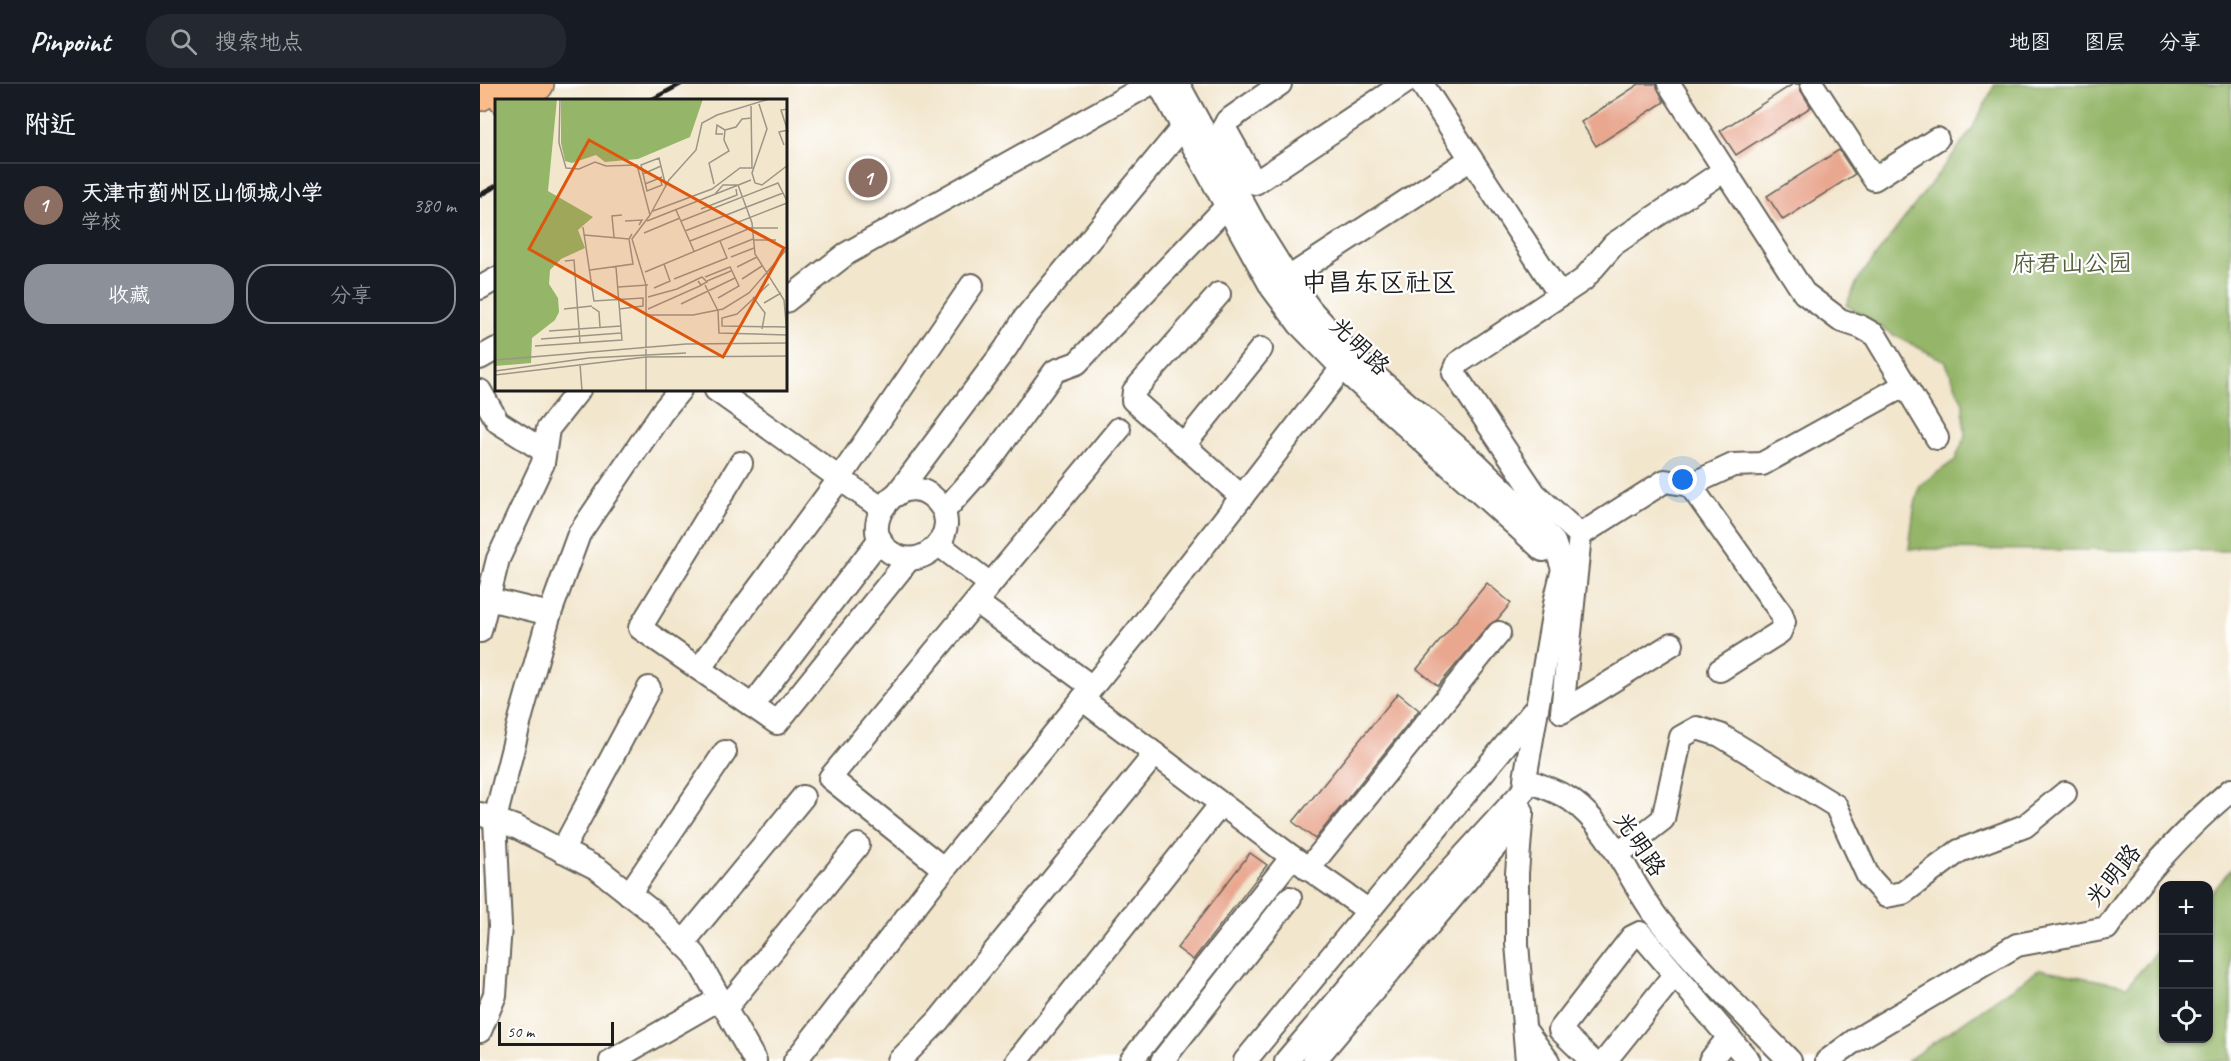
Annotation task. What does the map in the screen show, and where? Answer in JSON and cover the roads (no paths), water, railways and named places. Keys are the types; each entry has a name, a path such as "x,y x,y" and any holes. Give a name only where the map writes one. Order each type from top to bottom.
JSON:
{"highway":[{"path":"480,94 498,84"},
{"path":"508,99 537,84"},
{"path":"480,114 495,106"}],"street":[{"path":"788,299 846,254 1150,84"},
{"name":"光明路","path":"1159,84 1226,207 1280,283 1352,356 1476,463 1522,508 1554,542 1563,569"},
{"name":"光明路","path":"1178,84 1256,225 1299,324 1342,368 1563,569"},
{"path":"1280,84 1227,121 1224,127 1255,183 1403,84"},
{"path":"1422,84 1560,295"},
{"path":"1669,84 1804,293 1840,320 1862,327 1875,335 1937,438"},
{"path":"1812,84 1874,179 1936,140"},
{"path":"889,501 904,491 919,489 938,500 944,511 946,524 943,537 923,557 909,559 898,556 886,548 880,539 877,522 889,501 1006,348 1025,318 1183,127"},
{"path":"1280,283 1471,159"},
{"path":"1580,535 1535,494 1454,373 1458,363 1583,280 1614,244 1725,170"},
{"path":"944,511 992,457 1054,371 1077,363 1226,207"},
{"path":"480,288 495,280"},
{"path":"699,669 840,478 972,285"},
{"path":"1219,294 1134,391 1133,400 1242,497"},
{"path":"1184,445 1261,349"},
{"path":"480,358 495,350"},
{"path":"795,1061 944,869 1087,693 1342,368"},
{"path":"1580,535 1665,481 1690,485 1733,465 1762,465 1905,386"},
{"path":"480,390 489,427 544,451"},
{"path":"480,631 484,598 498,560 543,463 548,429 577,392"},
{"path":"480,1031 495,995 500,926 488,817 521,716 550,614 579,534 662,412 678,392"},
{"path":"719,392 840,478 889,501"},
{"path":"944,869 830,778 1119,429"},
{"path":"741,463 640,628 777,723 909,559"},
{"path":"1690,485 1781,613 1784,622 1780,632 1720,670"},
{"path":"1580,535 1562,712 1672,644"},
{"path":"752,706 880,539"},
{"path":"938,544 990,584"},
{"path":"1527,1061 1516,944 1517,873 1525,785 1556,597 1563,569"},
{"path":"484,598 550,614"},
{"path":"976,602 1087,693 1155,754 1300,863 1369,911"},
{"path":"1131,1061 1499,633"},
{"path":"562,851 649,688"},
{"path":"1245,1061 1537,707"},
{"path":"1618,854 1663,819 1681,737 1697,728 1720,735 1836,806 1868,876 1886,896 1903,893 1959,851 2025,826 2065,794"},
{"path":"629,894 725,752"},
{"path":"899,1061 938,1021 1155,754"},
{"path":"1286,1061 1416,908 1525,785"},
{"name":"光明路","path":"1525,785 1571,800 1593,821 1618,854 1638,891 1660,922 1698,966 1790,1061"},
{"name":"光明路","path":"1827,1061 1854,1041 2017,945 2107,928 2128,895 2193,822 2231,790"},
{"path":"684,943 803,797"},
{"path":"1017,1061 1221,804"},
{"path":"1314,1061 1522,815"},
{"path":"488,817 598,868 655,914 694,955 724,1003 755,1061"},
{"path":"611,1061 724,1003 858,845"},
{"path":"1162,1061 1290,898"},
{"path":"1592,1061 1560,1030 1632,937 1640,933 1749,1061"},
{"path":"1605,1061 1675,974"},
{"path":"1525,1030 1548,1061"},
{"path":"1710,1061 1728,1038"}],"railway":[{"path":"653,99 681,84"},
{"path":"480,195 495,187"}],"place":[{"name":"天津市蓟州区山倾城小学","path":"868,178"}],"district":[{"name":"中昌东区社区","path":"1379,282"}],"park label":[{"name":"府君山公园","path":"2072,263"}]}
